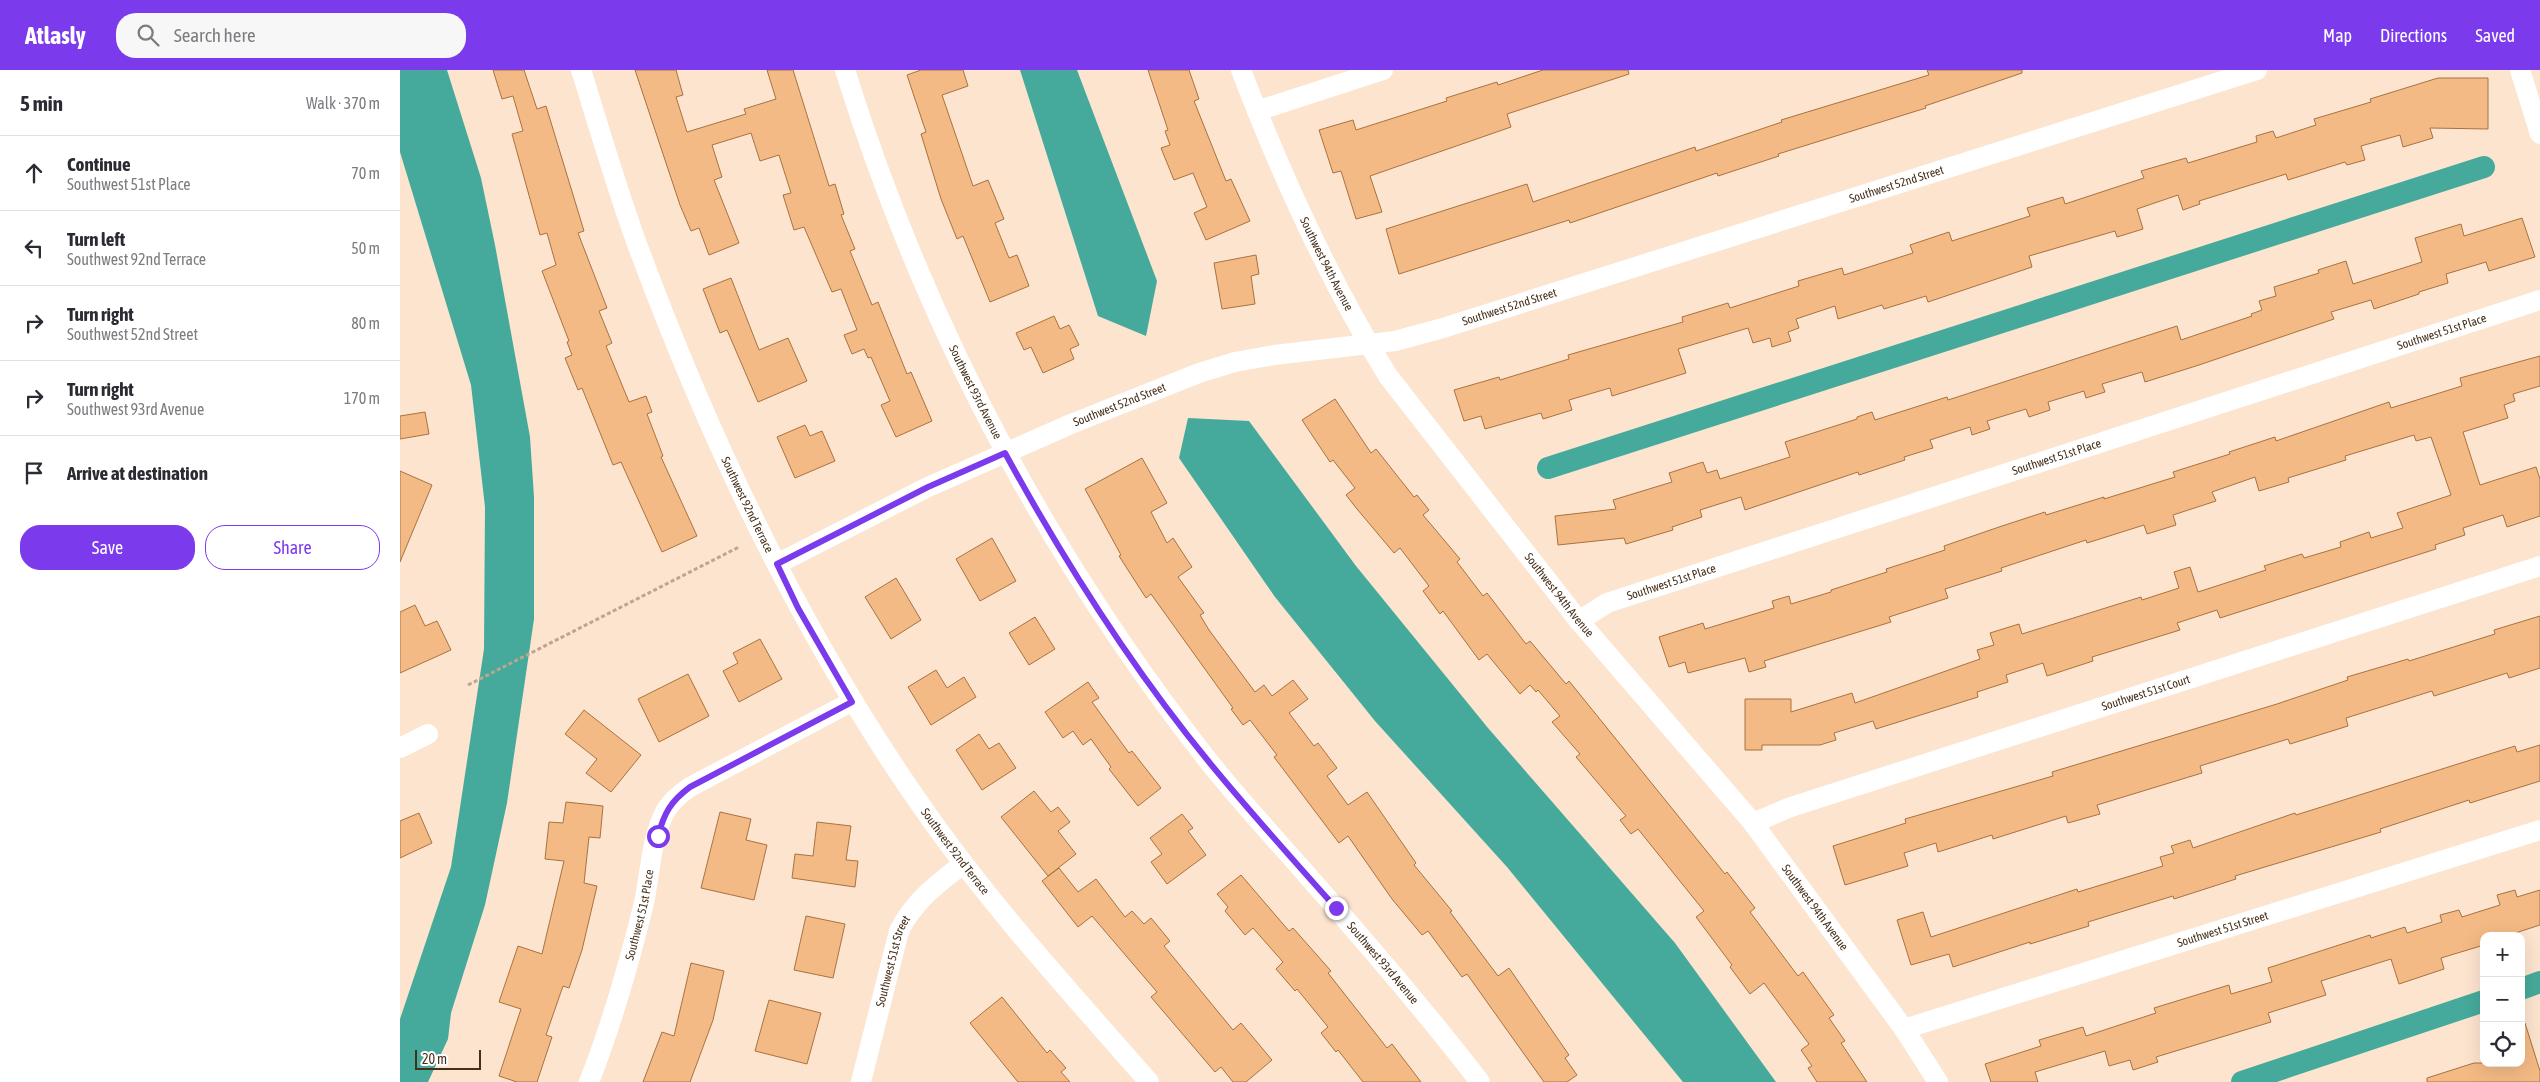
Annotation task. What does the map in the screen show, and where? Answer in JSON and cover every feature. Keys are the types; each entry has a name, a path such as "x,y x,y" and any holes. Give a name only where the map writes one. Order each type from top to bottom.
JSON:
{"street":[{"name":"Southwest 92nd Terrace","path":"581,70 639,249 660,305 713,432 798,608 852,702 926,813 963,864 991,901 1148,1082"},
{"name":"Southwest 93rd Avenue","path":"845,70 880,175 908,247 952,346 1005,453 1081,581 1162,700 1208,761 1399,982 1480,1082"},
{"name":"Southwest 94th Avenue","path":"1241,70 1287,184 1368,345 1388,376 1579,621 1753,823 1904,1029 1938,1082"},
{"path":"1257,111 1383,70"},
{"name":"Southwest 52nd Street","path":"777,564 928,487 1005,453 1134,398 1235,362 1274,355 1395,341 1443,328 2257,70"},
{"path":"2520,70 2540,134"},
{"name":"Southwest 51st Place","path":"1579,621 1606,603 2540,300"},
{"name":"Southwest 51st Court","path":"1753,823 1791,807 2540,566"},
{"name":"Southwest 51st Place","path":"589,1082 632,954 658,836 663,816 669,804 690,787 852,702"},
{"path":"400,748 428,734"},
{"name":"Southwest 51st Street","path":"1904,1029 2540,830"},
{"name":"Southwest 51st Street","path":"861,1082 903,923 917,902 963,864"}],"path":[{"path":"468,686 739,547"}],"water":[{"path":"400,70 447,70 481,178 530,437 534,497 534,619 507,803 485,905 451,1013 448,1039 428,1082 400,1082 400,1019 451,867 484,649 485,507 471,385 400,152"},
{"path":"1020,70 1077,70 1157,281 1146,336 1098,316"},
{"path":"1188,418 1249,421 1356,566 1488,728 1675,943 1776,1082 1683,1082 1507,867 1375,721 1275,597 1179,458"}],"building":[{"path":"493,70 524,70 537,109 546,106 584,231 578,233 607,308 599,311 612,343 606,346 629,402 646,396 652,412 647,414 663,456 661,457 697,536 662,552 621,462 613,465 582,388 578,390 565,358 572,355 567,342 569,341 542,271 556,265 547,233 540,235 512,134 523,131 513,96 502,99"},
{"path":"635,70 676,70 683,95 676,97 687,132 746,114 744,109 776,99 767,70 793,70 829,186 835,184 844,214 841,215 855,249 850,251 872,305 878,302 907,374 911,372 932,421 896,437 881,405 890,401 871,357 868,358 864,349 852,354 844,335 857,330 841,289 832,292 804,227 794,230 783,195 791,193 779,155 760,161 751,133 712,145 722,177 714,180 739,243 709,255 699,228 691,231 680,205"},
{"path":"921,70 963,70 968,86 942,95 973,186 988,180 1004,219 995,223 1009,258 1017,255 1029,286 990,302 963,236 957,239 941,199 921,134 926,132 907,75"},
{"path":"1148,70 1189,70 1199,99 1194,101 1226,181 1231,179 1250,221 1206,240 1194,213 1207,207 1193,173 1174,180 1161,148 1170,145 1165,131 1168,130"},
{"path":"1543,70 1628,70 1629,74 1507,114 1511,127 1370,176 1382,212 1356,219 1341,171 1333,173 1319,130 1353,120 1356,130 1447,101 1446,98 1497,82 1498,85"},
{"path":"1927,70 2022,70 2022,73 1925,106 1926,108 1778,154 1779,156 1718,176 1717,173 1570,223 1569,220 1399,274 1386,229 1527,184 1533,202 1695,147 1696,151 1782,122 1781,120 1929,75"},
{"path":"2438,78 2488,78 2488,129 2430,128 2433,138 2403,147 2400,135 2361,146 2365,160 2347,165 2345,162 2288,180 2286,174 2199,201 2200,204 2183,210 2178,195 2137,209 2143,229 2117,237 2115,231 2029,256 2032,267 1928,302 1926,296 1884,309 1882,305 1838,319 1835,306 1796,319 1799,328 1788,332 1791,341 1772,347 1770,338 1753,343 1748,328 1678,349 1686,373 1612,396 1610,388 1569,400 1572,410 1543,419 1541,413 1485,429 1481,416 1464,421 1454,390 1499,377 1500,380 1569,359 1568,355 1683,322 1682,317 1728,303 1730,308 1799,286 1798,281 1842,268 1844,275 1913,253 1910,245 1949,232 1952,241 2030,216 2027,208 2063,197 2065,204 2144,178 2141,171 2186,158 2188,163 2257,142 2256,136 2273,131 2276,138 2316,125 2314,119 2371,102 2370,99"},
{"path":"2522,218 2535,257 2489,271 2486,262 2446,274 2448,283 2419,292 2419,294 2374,309 2371,300 2331,312 2334,319 2145,382 2142,372 2102,384 2105,392 2086,398 2084,391 2048,402 2050,410 2029,417 2026,409 1987,421 1990,429 1972,435 1970,427 1930,440 1933,448 1904,457 1905,460 1859,475 1858,472 1745,510 1741,497 1700,510 1702,517 1672,527 1673,530 1626,544 1624,538 1558,545 1555,516 1616,509 1613,500 1672,482 1669,473 1703,462 1707,473 1717,470 1720,479 1790,457 1785,442 1857,419 1857,417 1872,412 1875,420 1947,397 1948,400 2177,326 2181,340 2252,316 2251,314 2262,310 2259,301 2276,296 2274,287 2319,273 2318,270 2346,261 2353,284 2422,262 2415,238 2461,224 2464,236"},
{"path":"1256,255 1259,274 1251,276 1255,304 1222,309 1214,263"},
{"path":"731,278 759,350 788,338 807,381 758,402 727,330 720,333 703,289"},
{"path":"1054,316 1060,329 1069,325 1079,345 1070,349 1074,359 1043,373 1031,347 1024,350 1016,333"},
{"path":"2540,356 2540,386 2513,394 2515,401 2504,405 2508,418 2463,432 2480,485 2536,467 2540,479 2540,516 2507,527 2503,515 2463,528 2465,535 2435,545 2436,549 2220,618 2217,610 2177,623 2180,630 2092,657 2093,661 2047,676 2043,663 2006,675 2008,682 1977,692 1978,697 1876,729 1873,721 1834,733 1836,740 1820,745 1762,745 1762,750 1745,750 1745,699 1791,699 1791,712 1852,693 1855,703 1980,659 1977,650 1994,645 1990,633 2019,624 2022,634 2141,597 2142,600 2179,588 2174,572 2190,567 2198,592 2266,570 2264,566 2302,554 2304,558 2341,547 2340,542 2369,532 2371,538 2403,528 2397,513 2451,495 2431,437 2416,441 2414,435 2345,456 2346,460 2288,478 2289,482 2259,491 2255,477 2212,492 2216,501 2173,515 2176,525 2147,534 2144,525 2087,543 2086,540 2001,568 2002,571 1945,589 1948,598 1889,617 1891,622 1764,661 1766,667 1749,672 1745,658 1688,673 1685,662 1669,667 1659,637 1703,623 1705,629 1774,608 1772,601 1789,596 1791,604 1831,592 1831,590 1887,572 1886,569 1945,550 1944,546 1999,527 2045,512 2046,515 2175,477 2173,472 2230,454 2229,452 2275,437 2276,441 2389,402 2391,408 2462,386 2460,378"},
{"path":"1335,399 1371,453 1376,449 1414,497 1417,495 1429,510 1423,515 1460,559 1457,562 1483,596 1487,593 1526,644 1530,641 1566,684 1569,681 1725,874 1727,872 1755,908 1750,912 1798,976 1803,972 1834,1015 1829,1018 1845,1041 1841,1043 1867,1082 1817,1082 1808,1068 1812,1066 1801,1050 1809,1044 1764,983 1750,994 1730,967 1732,965 1696,917 1704,911 1638,829 1631,834 1620,820 1626,816 1576,757 1580,754 1552,722 1560,716 1538,690 1536,692 1530,685 1520,694 1487,654 1479,660 1443,611 1440,614 1423,591 1429,586 1400,548 1394,553 1346,495 1355,488 1333,460 1330,462 1302,420"},
{"path":"425,412 429,434 400,439 400,416"},
{"path":"805,425 810,436 822,431 835,461 795,478 777,437"},
{"path":"1142,458 1167,503 1151,512 1167,543 1173,538 1192,567 1178,577 1204,613 1200,615 1209,630 1255,692 1264,685 1272,696 1293,680 1308,699 1289,713 1314,746 1318,743 1337,768 1327,776 1348,805 1367,792 1416,863 1414,865 1452,911 1450,912 1498,976 1509,968 1569,1055 1565,1058 1577,1075 1567,1082 1544,1082 1467,974 1462,977 1428,931 1422,935 1392,899 1348,836 1339,843 1274,757 1277,755 1250,720 1243,725 1231,709 1233,708 1151,594 1146,598 1119,556 1121,555 1085,489"},
{"path":"400,471 432,485 400,562"},
{"path":"992,538 1016,581 980,601 956,559"},
{"path":"896,578 921,620 891,639 865,597"},
{"path":"415,605 425,626 437,621 451,650 400,673 400,612"},
{"path":"2540,616 2540,668 2509,678 2507,673 2434,696 2432,691 2346,718 2348,726 2290,744 2288,739 2200,766 2202,773 2097,805 2100,814 2068,823 2066,816 1993,839 1992,835 1938,852 1936,843 1904,853 1908,866 1845,885 1833,846 1906,823 1905,819 2053,776 2052,772 2277,704 2348,680 2347,677 2408,659 2409,661 2495,634 2494,630"},
{"path":"1035,617 1055,649 1029,665 1009,633"},
{"path":"760,639 782,679 739,702 723,671 738,663 733,653"},
{"path":"936,670 947,688 964,677 976,697 931,725 908,687"},
{"path":"688,674 709,716 659,742 638,699"},
{"path":"1088,682 1099,698 1092,702 1129,753 1132,751 1161,788 1138,806 1109,769 1111,767 1091,739 1083,745 1073,731 1063,738 1045,712"},
{"path":"584,710 641,755 611,792 586,773 597,759 565,734"},
{"path":"979,734 989,749 999,743 1016,768 982,790 956,750"},
{"path":"2540,745 2540,781 2470,803 2469,800 2380,829 2381,832 2235,876 2236,879 2174,899 2173,896 2088,922 2089,926 2030,944 2030,942 1953,967 1949,954 1911,965 1897,920 1923,912 1931,937 2077,889 2078,892 2163,866 2160,857 2174,853 2171,846 2190,840 2193,848 2295,813 2296,815 2515,746 2517,752"},
{"path":"1034,791 1051,812 1058,807 1070,822 1058,831 1076,854 1048,876 1001,817"},
{"path":"566,802 603,806 600,838 589,837 584,883 597,886 582,950 569,988 563,986 546,1035 552,1037 537,1082 517,1082 499,1076 521,1009 499,1002 518,946 542,954 564,861 545,859 549,822 563,823"},
{"path":"720,812 751,819 746,840 767,845 754,900 701,888"},
{"path":"419,813 432,843 400,858 400,821"},
{"path":"1182,814 1193,828 1188,831 1206,855 1167,884 1151,862 1162,854 1150,838"},
{"path":"817,822 851,826 846,860 858,861 855,887 792,878 795,854 813,856"},
{"path":"1059,868 1078,892 1096,879 1125,917 1132,911 1144,924 1151,918 1170,941 1164,946 1233,1030 1241,1023 1272,1060 1246,1082 1233,1082 1221,1067 1215,1072 1151,997 1157,992 1092,916 1078,927 1042,881"},
{"path":"1241,875 1289,931 1293,928 1331,971 1328,973 1387,1048 1392,1044 1421,1082 1363,1082 1338,1050 1336,1052 1321,1033 1328,1027 1297,989 1295,991 1276,969 1283,962 1253,928 1245,935 1225,911 1228,907 1217,894"},
{"path":"2515,890 2517,897 2540,890 2540,925 2518,932 2480,932 2480,946 2441,958 2444,969 2399,984 2391,959 2321,981 2326,995 2268,1013 2271,1022 2156,1057 2158,1062 2133,1070 2130,1060 2109,1066 2105,1051 2035,1072 2038,1082 1991,1082 1985,1064 2041,1046 2039,1040 2083,1027 2086,1036 2156,1013 2154,1008 2229,985 2231,994 2272,982 2268,968 2370,935 2371,938 2405,927 2407,933 2442,922 2440,915 2459,910 2462,917 2500,905 2497,895"},
{"path":"806,916 845,924 833,978 794,970"},
{"path":"691,963 724,971 713,1020 690,1082 643,1082 662,1032 674,1036"},
{"path":"1002,997 1047,1053 1050,1050 1066,1068 1061,1072 1070,1082 1018,1082 970,1023"},
{"path":"769,1000 821,1013 807,1064 755,1051"},
{"path":"2525,1023 2540,1071 2540,1082 2427,1082 2427,1078 2474,1063 2480,1063 2480,1067 2525,1067"}],"waterway":[{"path":"1548,468 2484,167"},
{"path":"2525,988 2540,982"},
{"path":"2242,1082 2480,1002"}],"route":[{"path":"658,836 663,816 669,804 690,787 852,702 798,608 777,564 840,530 928,487 1005,453 1044,523 1151,685 1208,761 1336,908"}]}
